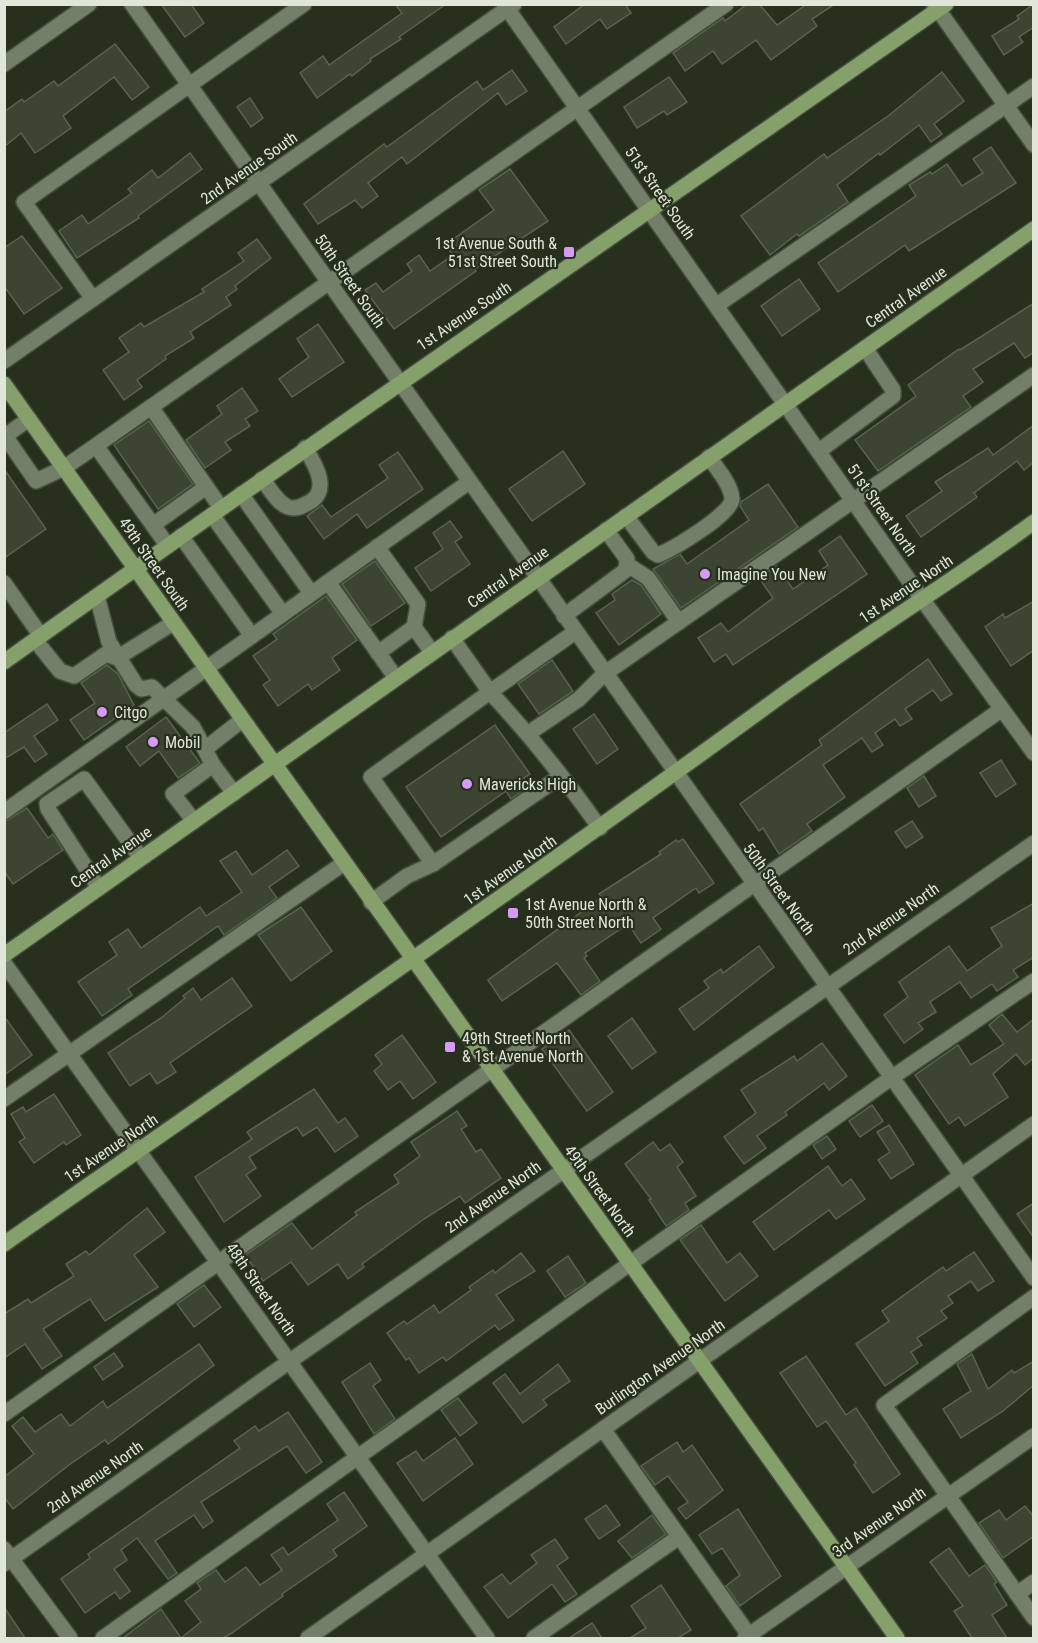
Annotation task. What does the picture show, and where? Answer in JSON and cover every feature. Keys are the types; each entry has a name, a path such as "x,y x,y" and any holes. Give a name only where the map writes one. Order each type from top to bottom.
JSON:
{"main road":[{"name":"1st Avenue South","path":"4,662 399,382 650,211 939,6"},
{"name":"Central Avenue","path":"4,955 1034,229"},
{"name":"49th Street South","path":"4,384 274,764"},
{"name":"1st Avenue North","path":"4,1244 600,828 780,696 1034,522"},
{"name":"49th Street North","path":"274,764 897,1638"}],"street":[{"path":"4,64 89,4"},
{"name":"50th Street South","path":"132,4 538,578"},
{"path":"93,299 24,202 304,4"},
{"path":"29,419 5,436 36,481 64,468 96,446 726,4"},
{"name":"51st Street South","path":"508,6 786,403"},
{"name":"2nd Avenue South","path":"4,361 508,6"},
{"path":"939,6 1034,145"},
{"path":"717,305 1034,86"},
{"path":"819,451 893,396 893,390 865,348"},
{"path":"529,733 579,699 604,674 1034,375"},
{"name":"51st Street North","path":"786,403 922,599 1034,753"},
{"path":"151,407 206,487 216,511 283,614"},
{"path":"96,446 168,546"},
{"path":"262,479 279,502 288,507 299,507 310,503 318,496 321,487 318,468 305,448"},
{"path":"626,516 653,552 658,555 714,520 729,508 732,500 723,477 709,458"},
{"path":"4,812 469,482"},
{"path":"153,525 206,487"},
{"path":"241,494 311,593"},
{"path":"606,530 628,565 648,578 679,622"},
{"path":"181,536 252,636"},
{"path":"377,547 418,604 414,627 378,653"},
{"path":"564,616 626,570 628,565"},
{"name":"50th Street North","path":"538,578 675,775 1034,1278"},
{"path":"327,582 396,678"},
{"path":"4,583 60,671 74,676 106,654 117,658"},
{"path":"97,596 109,642 117,658 136,685 141,689 152,687 194,727 213,765 234,793"},
{"path":"117,658 174,623"},
{"path":"414,627 432,652"},
{"path":"434,864 371,777 575,632"},
{"path":"452,638 490,692 529,733 600,828"},
{"path":"4,1414 1002,709"},
{"path":"205,748 242,720"},
{"path":"194,821 173,794 213,765"},
{"path":"371,902 407,876 434,864 561,776"},
{"path":"99,888 54,819 47,804 84,779 141,858"},
{"name":"2nd Avenue North","path":"7,1558 1034,843"},
{"path":"4,1100 344,863"},
{"name":"48th Street North","path":"4,963 141,1150 487,1638"},
{"path":"104,1638 359,1459 891,1078 1034,981"},
{"name":"Burlington Avenue North","path":"308,1638 1034,1124"},
{"path":"1034,1297 884,1405 1034,1618"},
{"path":"603,1430 748,1638"},
{"name":"3rd Avenue North","path":"748,1638 1034,1436"},
{"path":"534,1638 679,1537"},
{"path":"7,1558 70,1638"},
{"path":"1017,1594 1034,1582"}],"building":[{"path":"161,4 191,4 204,23 185,37"},
{"path":"395,4 446,4 399,37 401,39 370,59 371,61 352,76 350,74 317,98 300,73 323,56 329,65 402,13"},
{"path":"585,4 625,4 631,13 607,29 600,19 566,44 554,27"},
{"path":"747,4 759,4 777,25 807,4 835,4 812,19 817,26 771,60 756,40 722,64 713,51 685,71 673,53 723,18 725,21"},
{"path":"1034,4 1034,27 1019,37 1023,42 1004,55 992,36 1019,19 1017,16"},
{"path":"115,44 149,87 132,100 114,77 63,116 71,128 35,153 21,133 4,147 4,112 22,99 24,102 54,81 58,86"},
{"path":"512,70 527,91 506,105 498,93 407,164 402,157 368,183 378,196 362,208 355,200 318,224 304,204 384,144 387,147 477,81 483,90"},
{"path":"942,72 964,101 934,124 942,134 931,142 919,125 880,155 879,153 837,185 848,202 799,236 797,234 770,255 741,216 824,154 827,158 888,116"},
{"path":"669,77 687,102 667,115 664,111 637,128 624,107"},
{"path":"250,98 263,118 251,127 237,107"},
{"path":"991,147 1016,183 909,251 905,245 838,292 818,263 916,196 909,185 930,172 932,174 947,164 962,186 983,173 973,159"},
{"path":"190,153 202,169 138,216 139,218 77,258 59,231 82,215 88,224 132,193 128,189 152,170 158,178"},
{"path":"510,169 548,221 475,269 476,271 394,329 365,290 376,283 383,292 412,271 407,264 419,255 430,271 453,255 445,245 494,210 479,190"},
{"path":"22,236 62,288 24,314 4,286 4,248"},
{"path":"257,239 271,258 235,286 237,289 226,297 231,305 190,332 194,338 165,356 166,359 137,380 142,387 124,400 103,370 129,352 119,338 141,323 144,327 204,292 202,289 244,261 238,253"},
{"path":"799,279 820,309 782,336 761,306"},
{"path":"1034,303 1034,352 1025,358 1014,343 973,369 983,382 963,396 971,407 878,471 855,440 916,396 908,385 959,349"},
{"path":"318,324 344,362 292,397 279,379 309,357 297,339"},
{"path":"242,388 258,411 245,419 250,426 225,442 231,450 205,468 186,440 222,414 217,406"},
{"path":"149,421 193,484 158,509 114,445"},
{"path":"1034,425 1034,462 1024,470 1017,461 974,493 977,497 921,537 906,516 942,491 935,482 988,448 993,455"},
{"path":"563,451 585,484 532,521 509,489"},
{"path":"398,452 423,489 367,528 357,514 324,539 307,516 322,505 331,517 388,478 379,465"},
{"path":"4,469 46,529 4,558"},
{"path":"768,484 798,527 681,608 653,569 680,554 687,564 749,520 740,506 741,502"},
{"path":"450,521 462,537 455,542 470,564 431,591 415,568 443,549 433,533"},
{"path":"840,536 867,574 733,665 726,654 714,662 698,638 721,623 728,632 773,598 759,578 777,566 793,589 828,565 819,551"},
{"path":"375,561 405,603 371,626 342,584"},
{"path":"632,580 641,585 661,614 619,645 596,613 615,600 612,594"},
{"path":"326,596 357,640 332,658 340,670 312,690 308,684 278,706 263,685 270,680 253,656 277,639 273,634"},
{"path":"1034,601 1034,650 1011,666 985,627 1003,614 1005,618"},
{"path":"928,659 952,694 941,701 933,690 905,709 912,719 900,726 895,719 875,733 883,745 872,752 862,738 823,765 845,797 807,824 812,831 779,854 763,828 759,831 740,804 822,745 819,740"},
{"path":"552,660 573,691 539,714 518,684"},
{"name":"Citgo","path":"107,665 118,674 134,705 84,740 70,720 95,703 81,683"},
{"path":"47,704 58,720 34,736 47,754 35,762 24,747 4,759 4,733"},
{"path":"594,714 618,749 597,764 573,729"},
{"path":"166,717 200,763 178,778 159,751 140,766 126,747"},
{"name":"Mavericks High","path":"495,725 530,774 521,780 526,788 511,799 506,791 441,837 406,787"},
{"path":"1001,760 1016,784 996,797 980,773"},
{"path":"924,776 936,796 919,807 907,788"},
{"path":"27,808 48,838 53,834 63,850 13,884 4,871 4,822"},
{"path":"912,821 923,837 906,848 895,832"},
{"path":"683,839 714,883 699,893 696,888 653,918 661,929 641,943 628,924 585,953 587,956 584,958 600,981 581,995 557,963 502,1001 488,980 602,897 599,894 661,854 659,852 676,840 678,842"},
{"path":"287,850 299,866 269,887 277,898 224,935 218,926 128,989 132,995 102,1016 78,982 117,955 109,942 128,929 141,948 200,907 206,916 242,892 220,861 236,851 252,875"},
{"path":"1034,903 1034,957 1013,970 1018,977 997,991 992,984 971,998 960,982 930,1002 936,1012 918,1023 923,1029 904,1043 884,1015 908,997 899,982 949,946 967,971 1002,946 991,928"},
{"path":"301,907 332,951 291,981 258,935"},
{"path":"759,946 774,967 694,1030 679,1009 709,988 704,981 721,969 723,973"},
{"path":"232,978 252,1006 170,1063 176,1072 157,1084 150,1073 130,1086 108,1053 161,1018 185,998 183,996 193,988 201,1000"},
{"path":"1002,1014 1017,1032 1034,1019 1034,1058 1025,1065 1016,1054 993,1074 1008,1097 965,1126 959,1117 949,1124 915,1075 958,1045 971,1065 1004,1044 989,1025"},
{"path":"4,1016 32,1055 4,1075"},
{"path":"632,1018 656,1052 632,1069 608,1036"},
{"path":"569,1030 613,1092 587,1111 542,1049"},
{"path":"402,1035 436,1082 413,1099 400,1081 388,1090 374,1071 382,1064 375,1055"},
{"path":"822,1043 847,1076 829,1090 824,1083 785,1112 787,1115 757,1136 766,1148 744,1164 724,1137 756,1113 741,1090 794,1056 797,1061"},
{"path":"314,1089 338,1123 345,1118 358,1136 335,1152 317,1127 303,1136 297,1127 249,1157 256,1168 246,1175 261,1196 224,1222 195,1177 252,1139 247,1132"},
{"path":"54,1094 81,1135 66,1145 64,1142 34,1163 19,1142 25,1138 11,1114 23,1107 26,1112"},
{"path":"872,1105 883,1121 860,1137 849,1121"},
{"path":"457,1111 467,1126 461,1129 476,1152 481,1149 501,1178 465,1203 460,1196 424,1219 362,1264 364,1267 348,1279 338,1264 308,1285 291,1262 263,1281 245,1255 292,1223 312,1249 357,1215 355,1212 399,1183 394,1175 420,1156 411,1142"},
{"path":"889,1125 914,1164 891,1179 878,1160 890,1152 877,1132"},
{"path":"827,1136 836,1149 822,1159 813,1145"},
{"path":"653,1142 660,1151 670,1144 683,1162 677,1167 696,1196 685,1203 689,1210 666,1226 649,1200 651,1199 625,1164"},
{"path":"828,1166 842,1186 851,1179 865,1199 836,1219 829,1210 774,1250 753,1222"},
{"path":"1034,1203 1034,1238 1017,1214"},
{"path":"147,1208 165,1232 134,1255 158,1287 105,1321 90,1299 43,1329 62,1356 42,1369 25,1344 4,1358 4,1314 28,1299 31,1303 74,1276 66,1264 86,1251 89,1255"},
{"path":"701,1225 727,1263 740,1253 758,1276 725,1301 680,1240"},
{"path":"974,1252 994,1281 978,1291 971,1281 948,1296 953,1303 941,1311 947,1318 917,1338 922,1345 911,1352 918,1363 885,1386 856,1344 889,1321 882,1311 943,1267 946,1271"},
{"path":"521,1253 535,1271 496,1295 514,1320 499,1330 495,1325 446,1361 443,1357 419,1373 409,1358 406,1360 387,1333 404,1321 407,1324 434,1305 439,1313 471,1290 469,1287 493,1270 495,1273"},
{"path":"568,1256 586,1283 565,1297 547,1271"},
{"path":"204,1285 221,1307 194,1327 177,1304"},
{"path":"199,1344 214,1365 108,1444 105,1440 69,1465 13,1509 4,1497 4,1477 34,1454 12,1426 23,1417 35,1432 61,1414 70,1426 103,1401 107,1408"},
{"path":"114,1353 123,1366 103,1380 94,1367"},
{"path":"972,1354 988,1389 1012,1370 1014,1373 1034,1361 1034,1385 1003,1411 961,1438 943,1409 971,1391 957,1364"},
{"path":"806,1356 846,1415 856,1408 900,1474 873,1493 854,1465 856,1463 826,1421 817,1427 780,1373"},
{"path":"370,1363 381,1380 373,1386 395,1419 374,1434 342,1382"},
{"path":"558,1364 570,1381 543,1400 547,1405 523,1423 493,1383 505,1374 520,1394"},
{"path":"458,1398 477,1423 460,1436 441,1410"},
{"path":"288,1412 322,1462 306,1473 287,1446 201,1502 213,1521 203,1528 194,1515 155,1541 177,1573 168,1579 137,1538 121,1550 127,1560 114,1569 130,1591 120,1599 115,1592 85,1613 61,1579 90,1558 88,1554 240,1448 234,1441 255,1426 259,1431"},
{"path":"455,1438 473,1464 423,1501 397,1463 416,1451 423,1461"},
{"path":"677,1442 683,1452 692,1445 723,1490 686,1519 678,1509 688,1502 668,1476 655,1485 641,1466"},
{"path":"344,1492 367,1526 333,1550 337,1556 223,1638 181,1638 201,1622 185,1601 201,1589 197,1583 216,1570 225,1582 246,1567 260,1585 282,1570 271,1555 283,1547 288,1555 338,1520 327,1504"},
{"path":"606,1505 620,1525 599,1539 585,1519"},
{"path":"1025,1506 1034,1517 1034,1536 1003,1558 979,1523 999,1510 1006,1520"},
{"path":"738,1509 781,1576 740,1606 726,1586 740,1575 722,1548 712,1554 699,1535"},
{"path":"652,1515 666,1534 632,1558 618,1541"},
{"path":"555,1539 568,1558 557,1566 577,1594 565,1602 552,1584 508,1618 484,1587 502,1574 510,1584 537,1563 531,1555"},
{"path":"949,1548 969,1576 985,1565 997,1582 994,1584 1007,1605 992,1615 1007,1638 972,1638 954,1611 963,1606 930,1562"},
{"path":"661,1585 691,1630 678,1638 630,1638 646,1628 631,1606"},
{"path":"4,1607 25,1638 4,1638"},
{"path":"161,1609 181,1638 123,1638"},
{"path":"592,1623 602,1638 569,1638"}],"place":[{"name":"1st Avenue South & 51st Street South","path":"569,252"},
{"name":"Imagine You New","path":"705,574"},
{"name":"Citgo","path":"102,712"},
{"name":"Mobil","path":"153,742"},
{"name":"Mavericks High","path":"467,784"},
{"name":"1st Avenue North & 50th Street North","path":"513,913"},
{"name":"49th Street North & 1st Avenue North","path":"450,1047"}]}
